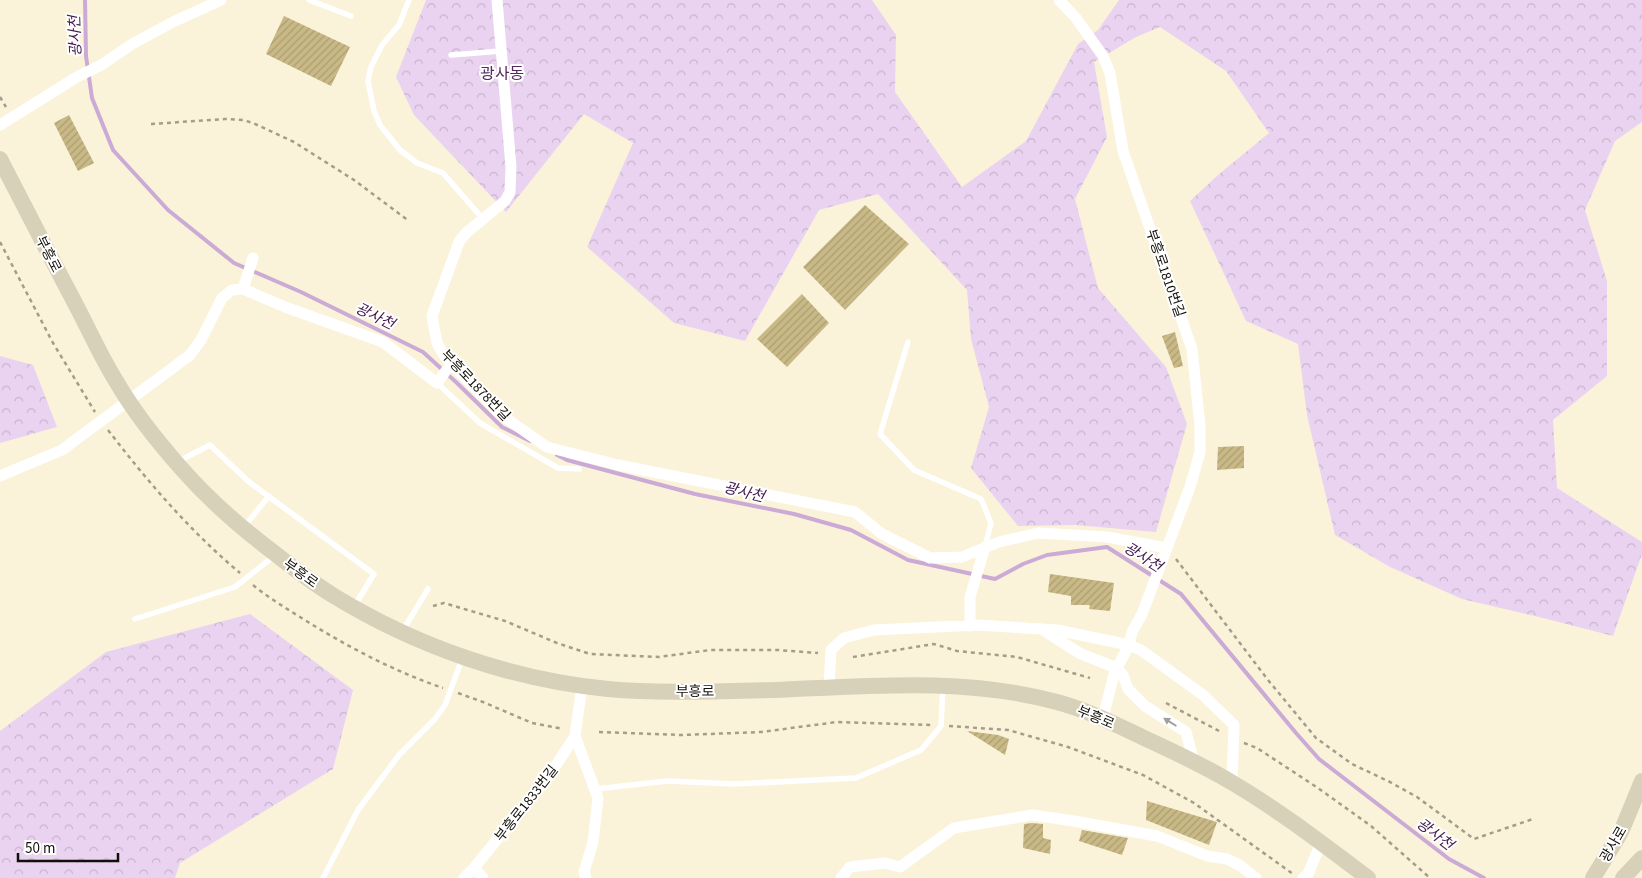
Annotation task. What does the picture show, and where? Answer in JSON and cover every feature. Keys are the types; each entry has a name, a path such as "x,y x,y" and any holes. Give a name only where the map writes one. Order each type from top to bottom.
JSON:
{"main road":[{"name":"부흥로","path":"0,159 115,380 155,437 176,463 210,499 242,528 276,555 353,607 402,632 463,657 582,686 611,689 683,691 943,686 1010,692 1058,702 1102,718 1232,782 1368,878"},
{"name":"광사로","path":"1593,878 1611,849 1634,803 1642,781"},
{"path":"1584,878 1611,849"},
{"path":"1604,878 1611,849"},
{"path":"1622,878 1642,858"}],"street":[{"path":"0,125 77,77 103,64 132,44 172,22 221,0"},
{"name":"부흥로1878번길","path":"497,0 511,167 510,186 506,202 466,233 459,242 432,316 437,343 450,364 500,414 548,447 618,466 855,512 882,534 930,558 962,557 985,550"},
{"name":"부흥로1810번길","path":"1059,0 1076,18 1103,56 1110,73 1123,151 1192,349 1200,426 1200,452 1190,487 1142,614 1132,632 1129,645"},
{"path":"243,289 252,259"},
{"path":"0,476 62,450 190,355 201,340 222,298 232,290 243,289 285,307 383,342 439,381 450,364"},
{"path":"970,626 970,597 985,550 999,542 1038,534 1107,537 1167,548"},
{"path":"829,687 831,650 844,638 874,630 970,626 1041,629 1057,630 1129,645 1142,650 1203,694 1234,725 1232,782"},
{"path":"1041,629 1081,654 1117,668 1123,675 1128,689 1145,706 1186,732 1194,762"},
{"path":"1102,718 1114,674 1129,645"},
{"name":"부흥로1833번길","path":"464,878 551,773 575,736 582,686"},
{"name":"부흥로1833번길","path":"575,736 594,786"},
{"path":"586,878 584,872 593,842 598,798 594,786"},
{"path":"841,878 850,867 885,864 900,867 954,828 1032,815 1157,836 1207,856 1227,859 1241,866 1256,878"},
{"path":"1303,878 1308,874 1321,843"},
{"path":"474,868 483,878"}],"lane":[{"path":"310,0 351,16"},
{"path":"409,0 399,25 382,45 371,67 368,81 374,112 380,125 400,150 417,163 443,173 483,219"},
{"path":"451,55 501,51"},
{"path":"908,342 880,434 914,470 981,499 991,523 985,550"},
{"path":"439,381 480,423 558,468 579,469"},
{"path":"176,463 210,445 249,482 374,574 353,607"},
{"path":"242,528 269,496"},
{"path":"135,618 235,587 276,555"},
{"path":"402,632 428,589"},
{"path":"323,878 358,810 398,755 435,719 445,705 463,657"},
{"path":"594,786 668,781 734,784 856,778 921,750 941,726 943,686"}],"path":[{"path":"0,97 6,107"},
{"path":"151,124 225,119 253,122 294,142 354,180 409,221"},
{"path":"1167,548 1268,680 1316,738 1352,764 1417,797 1474,839 1533,819"},
{"path":"433,606 444,604 505,621 557,643 590,654 659,657 710,650 778,650 818,653"},
{"path":"854,657 934,644 957,651 1017,657 1090,678"},
{"path":"1162,702 1257,748 1364,820 1430,878"},
{"path":"599,732 682,735 761,732 837,722 1008,730 1068,746 1143,775 1194,803 1299,878"}],"green space":[{"path":"426,0 872,0 896,35 895,92 962,187 1026,141 1078,44 1098,30 1119,0 1642,0 1642,122 1615,141 1585,210 1607,281 1607,376 1553,420 1557,488 1642,542 1642,554 1613,636 1462,599 1390,567 1335,535 1307,415 1298,344 1246,321 1190,201 1269,133 1226,71 1160,27 1136,37 1094,62 1107,137 1075,199 1098,288 1166,367 1187,424 1156,532 1075,525 1018,526 971,468 989,407 971,339 967,290 878,194 819,210 745,341 674,323 587,247 633,143 584,114 506,212 414,115 396,77"},
{"path":"0,356 33,365 57,427 0,443"},
{"path":"250,614 353,690 333,769 180,863 175,878 0,878 0,731 106,652"}],"building":[{"path":"284,16 350,47 331,86 266,54"},
{"path":"69,115 94,163 78,171 54,123"},
{"path":"865,205 909,244 845,310 803,267"},
{"path":"802,294 829,323 787,367 757,339"},
{"path":"1175,332 1183,366 1174,368 1162,336"},
{"path":"1244,446 1244,468 1217,470 1218,447"},
{"path":"1050,574 1114,583 1110,611 1089,609 1090,605 1071,605 1071,596 1048,592"},
{"path":"967,731 998,735 1009,739 1005,755"},
{"path":"1147,801 1217,822 1209,845 1146,820"},
{"path":"1024,824 1043,824 1043,838 1051,840 1050,854 1023,848"},
{"path":"1082,830 1128,838 1122,855 1079,841"}],"waterway":[{"name":"광사천","path":"85,0 86,56 92,98 113,150 168,210 234,263 301,292 423,352 502,427 530,441"},
{"name":"광사천","path":"557,455 567,460 695,494 794,514 851,530 908,560 995,579 1023,564 1047,555 1107,547 1181,594 1319,759 1449,859 1484,878"}],"district":[{"name":"광사동","path":"502,73"}]}
